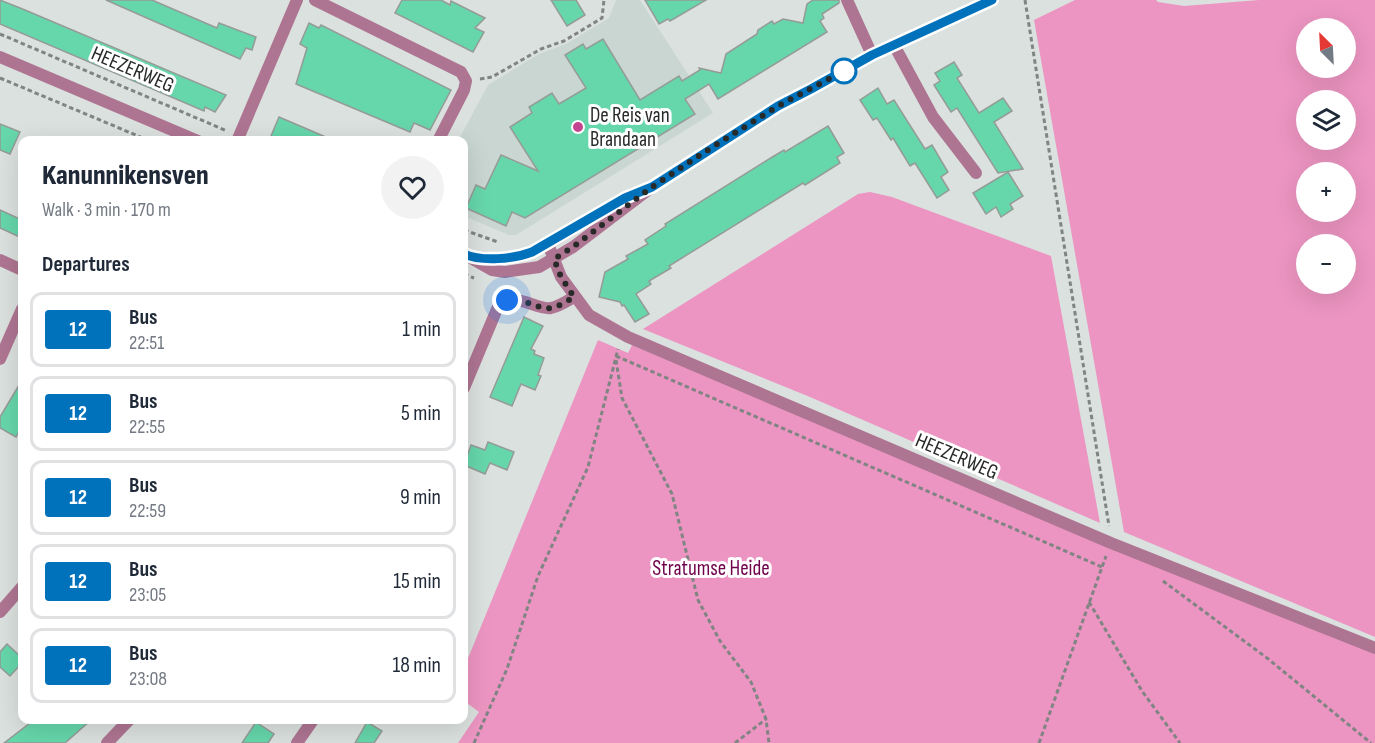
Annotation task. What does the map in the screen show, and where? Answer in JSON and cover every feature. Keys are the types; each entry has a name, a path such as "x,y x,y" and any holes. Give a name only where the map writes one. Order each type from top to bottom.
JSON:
{"street":[{"path":"239,136 297,0"},
{"path":"315,0 461,72 466,81 464,90 441,136"},
{"path":"847,0 872,55"},
{"path":"468,257 492,270 505,272 529,269 554,259 652,187 778,106 872,55 992,0"},
{"path":"894,45 933,117 976,173"},
{"name":"HEEZERWEG","path":"0,57 186,136"},
{"path":"468,256 505,259 522,256 548,244 625,198 652,187"},
{"name":"HEEZERWEG","path":"548,244 561,277 589,315 628,337 1111,543 1375,648"},
{"path":"0,260 18,268"},
{"path":"468,378 497,309 507,300 525,301 543,308 550,308 574,297"},
{"path":"0,359 18,318"},
{"path":"0,612 18,592"},
{"path":"107,743 125,724"},
{"path":"297,743 310,724"}],"path":[{"path":"466,81 492,77 541,48 564,41 602,18 604,0"},
{"path":"1025,0 1111,543 1039,743"},
{"name":"HEEZERWEG","path":"0,34 233,136"},
{"path":"0,78 138,136"},
{"path":"468,231 497,242 509,243"},
{"path":"616,356 1102,567"},
{"path":"474,743 507,669 538,576 588,467 615,359 621,398 672,494 698,600 720,641 751,681 766,719 768,743"},
{"path":"1157,577 1267,658 1371,743"},
{"path":"1089,602 1142,691 1180,743"},
{"path":"735,743 766,719"}],"shaded area":[{"name":"De Reis van Brandaan","path":"616,0 640,0 713,113 516,235 509,235 468,218 468,136 461,136 488,85 539,54 566,44 609,18"}],"green space":[{"path":"1075,0 1156,0 1184,6 1259,0 1375,0 1375,637 1124,532 1034,20"},
{"path":"870,192 892,197 1051,256 1100,523 810,397 643,329 858,194"},
{"name":"Stratumse Heide","path":"598,340 628,353 632,345 1375,652 1375,743 458,743 479,712 468,704 468,658"}],"building":[{"path":"0,0 226,95 215,112 205,107 204,111 0,24"},
{"path":"106,0 152,0 217,28 219,23 256,37 252,50 246,48 240,59"},
{"path":"402,0 441,0 450,5 451,1 485,18 475,28 484,32 473,52 395,13"},
{"path":"551,0 576,0 585,15 567,26"},
{"path":"645,0 706,0 670,21 668,19 659,24"},
{"path":"813,0 839,0 839,3 822,14 824,18 820,21 827,32 718,99 709,84 685,99 695,114 525,218 512,212 506,226 468,209 476,185 485,189 501,155 538,171 510,127 532,113 529,107 552,93 559,104 586,88 565,55 583,44 586,49 603,39 640,100 679,76 682,81 700,70 699,68 721,73 726,54 757,34 758,30 772,21 774,24 783,19 803,23 807,4"},
{"path":"309,23 319,28 321,25 451,90 430,130 414,123 410,132 296,84 307,48 300,44"},
{"path":"954,62 962,75 957,78 979,113 1003,98 1012,111 994,122 1023,169 998,173 957,108 951,112 934,85 940,81 935,73"},
{"path":"878,88 887,104 894,100 925,149 932,145 948,172 941,177 949,190 937,198 915,163 910,166 893,138 891,140 877,118 873,120 860,100"},
{"path":"279,117 323,136 271,136"},
{"path":"0,124 20,132 10,154 0,150"},
{"path":"828,126 844,153 837,157 840,163 805,185 803,183 669,266 671,268 649,281 651,284 636,294 649,314 635,322 620,302 599,297 605,272 628,259 626,256 648,244 645,240 666,226 665,224 774,156 784,150 785,152"},
{"path":"1008,172 1023,196 1010,204 1013,209 1001,217 996,207 986,214 973,193"},
{"path":"0,210 18,218 18,236 0,228"},
{"path":"524,317 543,326 531,349 535,351 534,354 544,358 538,375 541,376 535,390 521,384 512,406 490,397"},
{"path":"18,387 18,433 16,437 0,428 0,417"},
{"path":"488,442 514,452 507,470 490,463 485,474 468,467 471,445 485,450"},
{"path":"7,644 18,654 18,667 10,676 0,667 0,652"},
{"path":"29,724 86,724 65,743 4,743"},
{"path":"255,724 259,724 274,734 268,743 242,743"},
{"path":"366,724 382,731 374,743 355,743"}],"bus line":[{"name":"12","path":"468,256 505,259 532,252 625,198 652,187 778,106 872,55 992,0"}],"place":[{"name":"De Reis van Brandaan","path":"578,127"}],"route":[{"path":"507,300 516,299 550,308 574,297 561,277 554,259 652,187 711,148 778,106 844,71"}]}
